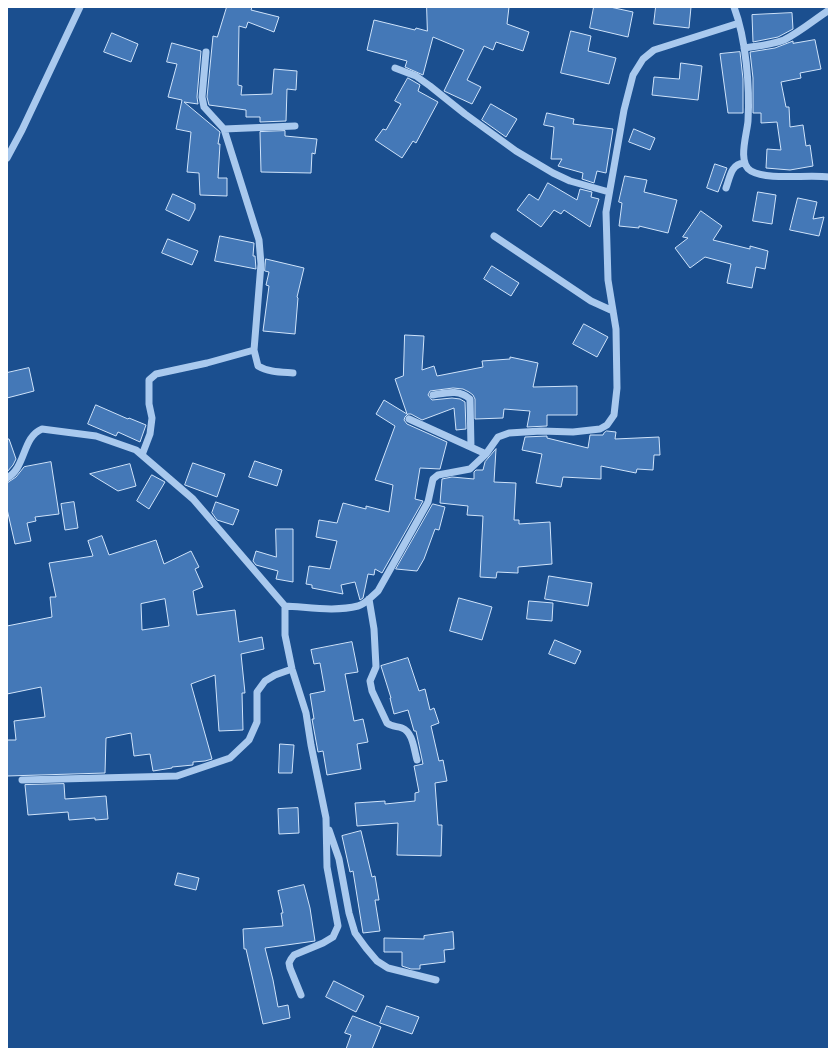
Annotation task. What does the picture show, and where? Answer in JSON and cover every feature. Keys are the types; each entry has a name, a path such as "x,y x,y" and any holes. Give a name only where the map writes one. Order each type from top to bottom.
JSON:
{"street":[{"path":"7,158 22,130 80,7"},
{"path":"734,7 740,23 749,94 744,163 749,170 762,175 829,177"},
{"path":"744,48 768,45 784,40 829,10"},
{"path":"285,606 331,608 359,606 369,599 378,591 428,502 433,479 438,475 470,469 486,454 498,437 509,433 541,431 573,432 600,429 607,425 614,415 617,388 616,329 608,280 606,212 628,92 633,75 642,60 654,50 740,23"},
{"path":"206,52 202,97 204,107 224,129 259,240 261,264 254,350 258,366 270,371 293,373"},
{"path":"395,68 416,76 516,151 553,173 582,185 609,192"},
{"path":"224,129 295,126"},
{"path":"726,188 734,166 738,163 744,163"},
{"path":"494,236 591,301 613,311"},
{"path":"142,455 150,434 152,418 149,404 149,380 156,374 207,363 254,350"},
{"path":"433,395 456,392 465,394 470,399 471,447"},
{"path":"409,419 486,454"},
{"path":"7,478 13,475 19,466 32,437 37,431 42,429 96,436 136,450 193,498 285,606 285,635 292,669 306,713 326,818 339,859 349,913 356,933 376,961 388,968 436,980"},
{"path":"369,599 374,630 376,667 370,681 372,691 387,723 406,730 411,738 417,760"},
{"path":"22,780 177,776 230,758 249,740 257,722 257,692 265,681 275,675 292,669"},
{"path":"301,995 290,968 289,963 291,959 294,955 334,937 338,926 327,867 326,818"}],"building":[{"path":"227,7 252,7 251,10 279,17 274,32 248,22 246,28 239,26 238,85 242,86 241,95 272,94 274,69 297,71 296,90 287,89 286,121 260,122 260,117 246,117 246,110 209,105 207,97 213,36 217,37"},
{"path":"427,7 509,7 507,24 529,32 523,51 496,42 493,50 484,46 467,80 481,87 472,104 444,91 464,50 433,37 423,75 405,67 407,61 367,50 374,20 415,30 416,28 427,31"},
{"path":"594,7 610,7 633,12 628,37 590,28"},
{"path":"656,7 691,7 689,28 654,24"},
{"path":"792,13 793,29 778,37 753,42 752,15"},
{"path":"571,31 591,36 588,51 616,58 609,84 561,73"},
{"path":"112,33 138,44 131,62 104,52"},
{"path":"815,40 821,69 800,73 801,78 781,82 786,107 789,107 790,127 803,125 806,146 810,145 813,166 790,170 766,168 767,149 781,150 777,122 761,123 761,113 753,113 753,78 750,52 775,48 793,41 793,43"},
{"path":"172,43 201,51 197,97 198,104 184,102 220,132 218,144 220,144 218,178 227,178 227,196 200,195 199,173 187,172 191,132 176,129 182,100 168,97 177,64 167,62"},
{"path":"740,52 743,79 743,113 728,113 720,54"},
{"path":"681,63 702,66 698,100 652,95 654,77 679,79"},
{"path":"408,78 420,85 418,91 438,102 416,143 413,141 402,158 375,140 383,129 386,130 401,104 395,101"},
{"path":"491,104 517,119 506,137 482,120"},
{"path":"547,113 574,119 573,124 613,129 606,173 597,171 594,183 582,179 583,173 558,166 562,159 551,159 554,127 544,125"},
{"path":"634,129 655,138 650,150 629,142"},
{"path":"285,131 285,136 317,139 315,154 312,153 311,173 261,172 260,132"},
{"path":"715,164 727,168 718,192 707,188"},
{"path":"625,176 647,180 644,192 677,200 668,233 639,226 639,228 619,226 622,203 619,202"},
{"path":"548,183 577,200 580,189 592,192 591,197 599,199 590,227 564,210 561,214 554,210 541,227 517,210 529,194 538,200"},
{"path":"758,192 776,195 772,224 753,221"},
{"path":"173,194 195,204 195,209 189,221 166,210"},
{"path":"798,198 817,202 813,219 824,217 819,236 790,230"},
{"path":"701,211 722,226 713,240 750,249 750,246 768,251 765,269 756,267 752,288 727,283 731,264 705,257 690,268 675,248 688,238 683,237"},
{"path":"220,236 254,243 253,256 255,256 256,269 215,261"},
{"path":"168,239 198,251 192,265 162,253"},
{"path":"266,259 304,268 297,297 295,334 263,331 269,286 266,285 269,272 265,271"},
{"path":"492,266 519,283 511,296 484,279"},
{"path":"584,324 608,337 597,357 573,344"},
{"path":"405,335 424,336 422,370 434,366 437,376 483,367 482,361 510,359 510,357 538,363 533,387 577,386 577,415 547,415 547,426 527,427 530,411 504,409 503,418 475,419 475,399 469,392 463,389 453,388 430,391 428,395 432,400 452,398 460,399 465,402 466,429 456,430 454,408 422,420 411,414 408,414 405,417 404,420 407,424 447,442 440,469 420,468 415,499 423,501 382,573 375,569 374,575 368,574 363,598 360,600 355,582 341,585 343,594 312,588 312,585 306,584 309,566 330,569 337,541 316,537 319,520 337,523 343,503 366,509 366,506 389,512 393,485 375,480 395,426 376,414 384,400 407,414 395,379 403,376"},
{"path":"29,368 34,391 7,398 7,373"},
{"path":"96,405 146,425 140,442 118,432 116,436 88,424"},
{"path":"607,431 616,432 615,439 659,437 660,455 654,455 653,470 637,469 636,473 601,466 601,479 563,477 561,487 536,483 542,454 522,450 525,437 547,436 547,438 588,448 590,435 603,435"},
{"path":"7,439 9,439 16,459 7,472"},
{"path":"496,449 494,482 516,483 514,520 519,520 519,524 550,522 552,564 518,567 518,573 497,572 496,578 480,577 483,516 467,515 468,506 440,503 442,479 452,477 474,479 474,472 476,470 483,470 485,462"},
{"path":"255,461 282,470 277,486 249,477"},
{"path":"51,462 59,514 35,517 36,521 27,523 31,541 15,544 7,509 7,483 16,477 24,467"},
{"path":"193,463 225,474 217,497 185,485"},
{"path":"130,464 136,486 118,491 90,474"},
{"path":"152,475 165,482 149,509 137,501"},
{"path":"74,502 78,528 65,530 61,504"},
{"path":"216,502 239,510 233,525 217,520 212,513"},
{"path":"433,504 445,507 439,530 435,529 424,559 417,571 396,569"},
{"path":"276,529 293,529 293,582 276,579 278,571 256,565 253,561 256,551 276,557"},
{"path":"102,536 109,555 156,540 164,564 191,551 199,567 195,569 203,587 193,591 197,615 235,610 239,642 262,637 264,649 241,654 245,693 242,693 243,730 219,731 215,675 191,684 212,759 193,762 193,765 153,771 150,754 134,756 131,733 106,738 105,773 7,776 7,740 16,740 14,721 45,717 41,687 7,694 7,626 52,617 50,597 56,597 49,563 93,556 88,541","holes":["165,599 169,626 142,630 141,604"]},
{"path":"549,576 592,583 588,606 545,599"},
{"path":"459,598 492,607 482,640 450,631"},
{"path":"529,601 553,603 552,621 527,619"},
{"path":"555,640 581,651 575,664 549,654"},
{"path":"352,642 358,672 345,674 354,721 363,719 368,742 357,744 361,769 327,775 323,751 318,752 312,719 314,719 310,694 325,691 320,663 314,664 311,650"},
{"path":"408,658 419,691 425,689 430,710 434,708 439,723 431,726 439,761 443,760 447,781 435,783 438,825 442,825 441,856 397,855 398,823 357,826 355,803 385,801 385,804 415,801 415,793 419,792 414,766 423,764 416,731 414,731 408,710 394,714 391,698 381,666"},
{"path":"280,744 294,745 292,773 279,773"},
{"path":"64,784 65,799 106,796 108,819 95,820 95,818 69,820 68,812 28,815 25,785"},
{"path":"298,808 299,833 279,834 278,809"},
{"path":"361,831 372,877 375,876 379,900 375,900 380,931 363,933 353,871 350,872 342,836"},
{"path":"178,873 199,878 196,890 175,885"},
{"path":"304,885 310,908 315,941 265,948 278,1007 288,1005 290,1018 263,1024 246,949 244,949 243,929 283,926 281,913 283,913 278,891"},
{"path":"453,932 454,949 444,950 445,962 420,965 420,969 411,969 402,966 402,952 384,952 384,938 424,939 424,936"},
{"path":"334,981 364,996 356,1012 326,997"},
{"path":"387,1006 419,1017 412,1034 380,1023"},
{"path":"353,1016 381,1027 372,1049 346,1049 351,1035 345,1033"}]}
